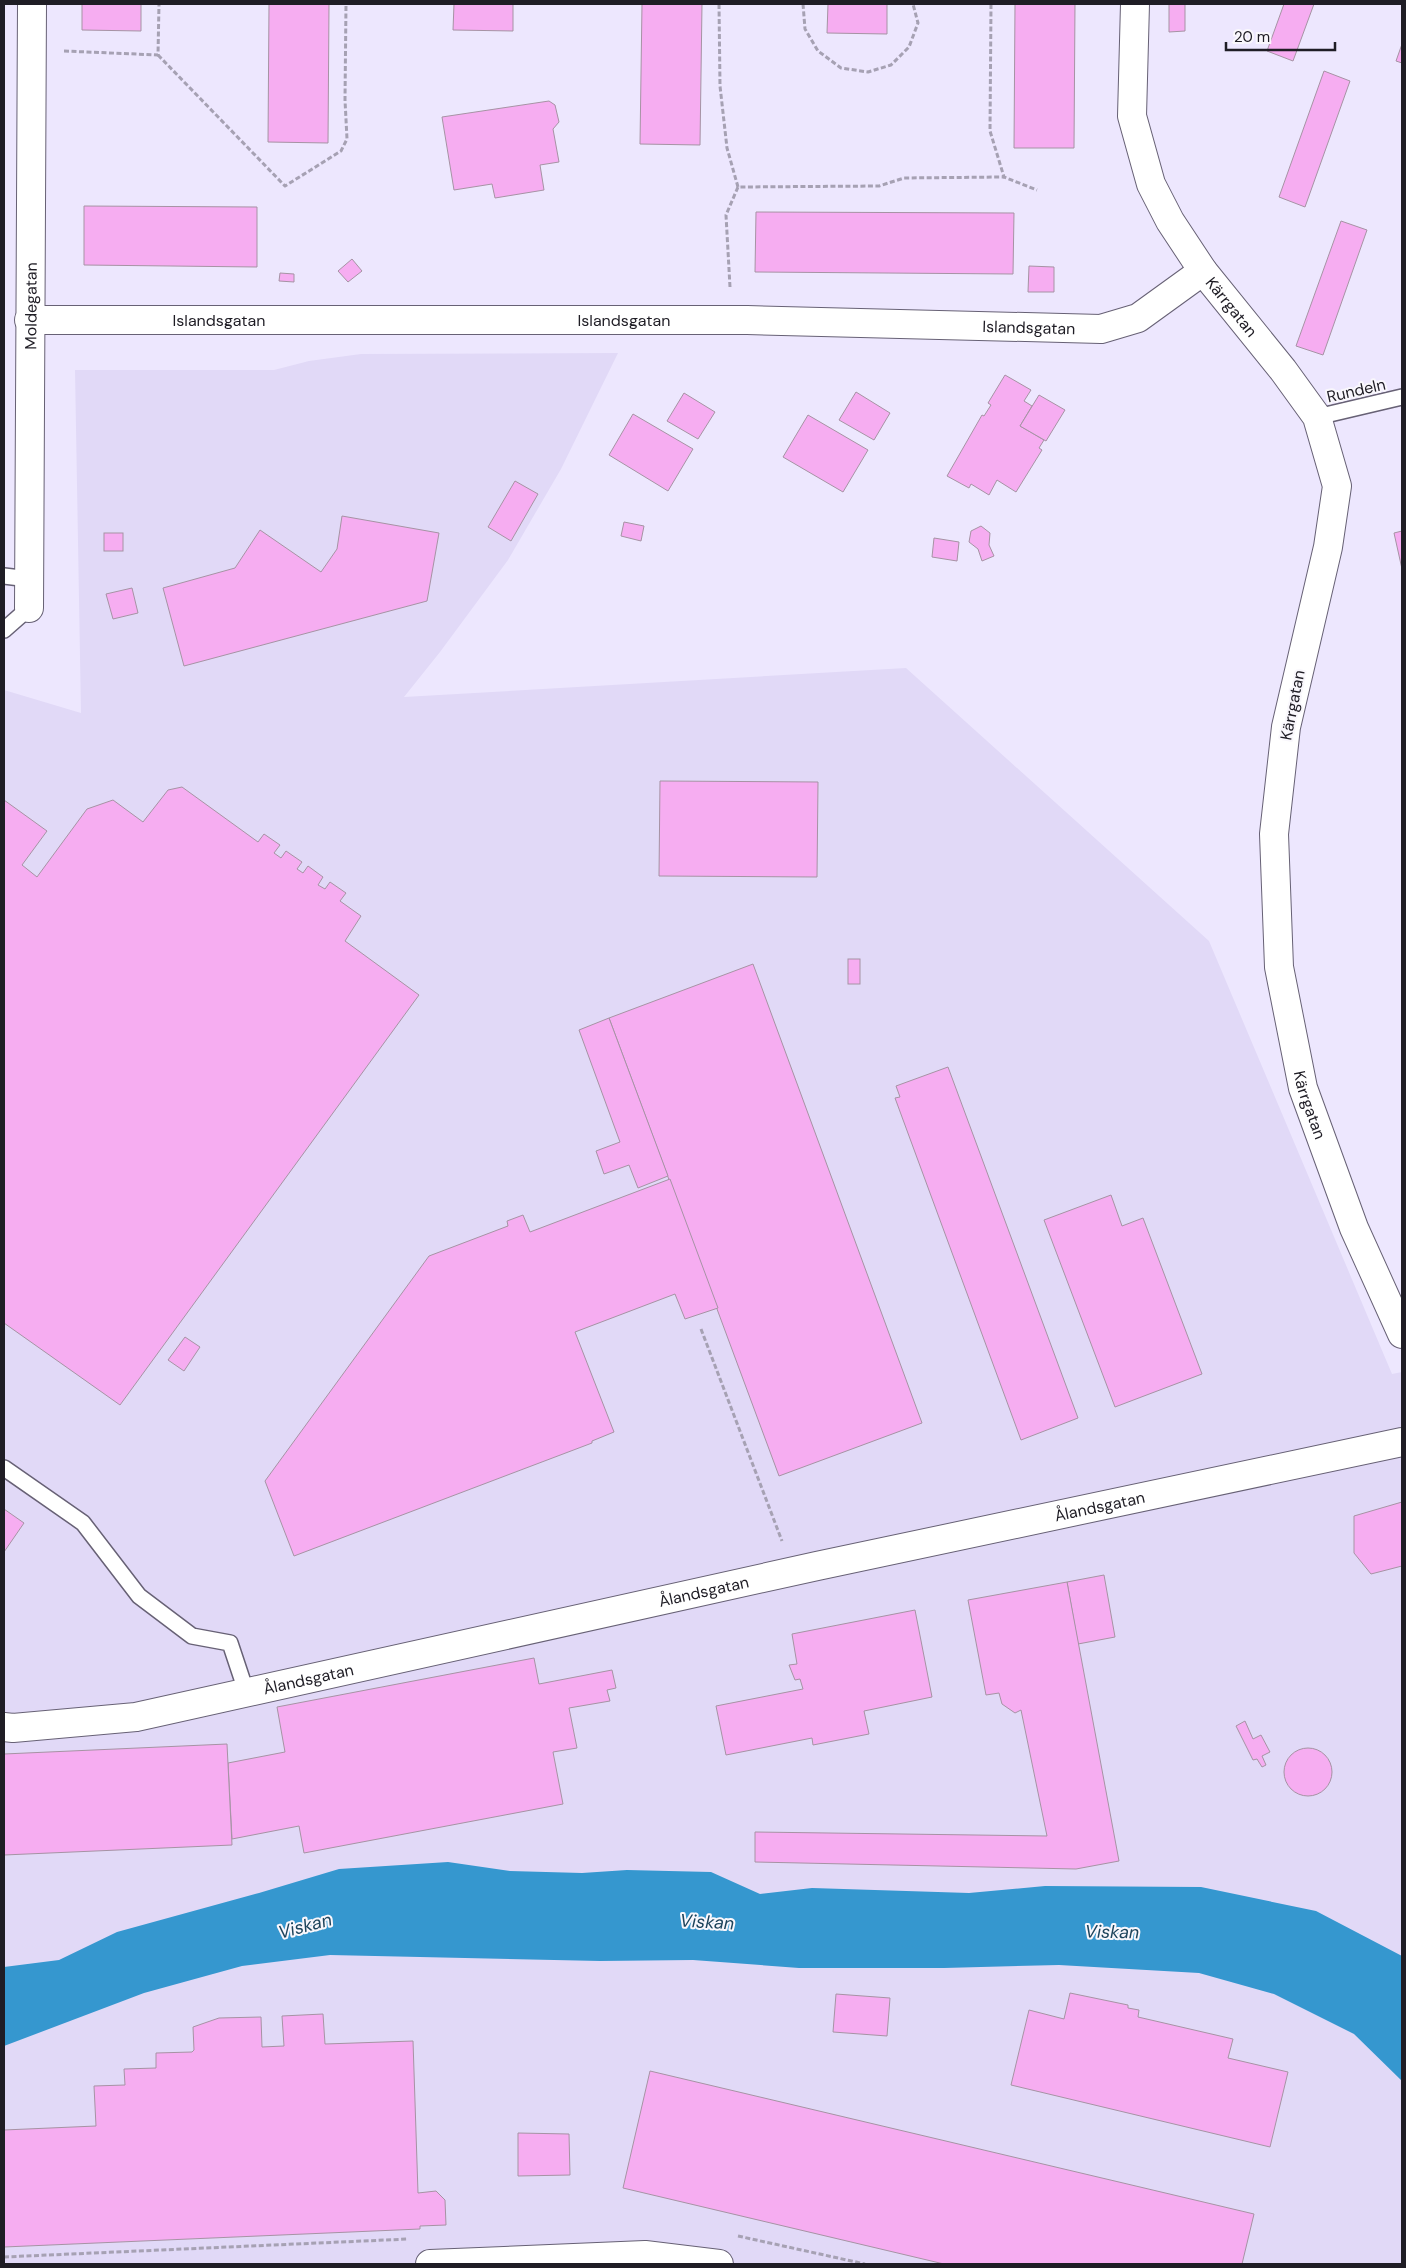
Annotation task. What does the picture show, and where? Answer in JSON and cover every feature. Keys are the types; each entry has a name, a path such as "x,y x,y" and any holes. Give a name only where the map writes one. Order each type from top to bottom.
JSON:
{"street":[{"name":"Moldegatan","path":"28,608 16,577 29,320 32,4"},
{"name":"Kärrgatan","path":"1135,4 1132,116 1151,184 1170,221 1203,271 1284,370 1317,417 1337,486 1328,547 1286,727 1274,834 1279,968 1303,1088 1354,1228 1402,1334"},
{"name":"Islandsgatan","path":"29,320 734,321 1101,329 1138,318 1203,271"},
{"name":"Ålandsgatan","path":"4,1727 13,1728 136,1717 246,1691 794,1571 1402,1442"},
{"path":"430,2264 645,2255 719,2264"}],"lane":[{"name":"Rundeln","path":"1317,417 1402,398"},
{"path":"4,630 28,608"},
{"path":"4,1468 83,1523 139,1596 192,1636 230,1643 246,1691"}],"path":[{"path":"158,55 159,4"},
{"path":"31,50 158,55 285,186 341,152 348,140 345,100 346,4"},
{"path":"719,4 720,86 727,148 738,187 726,215 727,261 734,321"},
{"path":"803,4 805,29 818,51 841,68 868,72 891,65 909,47 918,23 913,4"},
{"path":"991,4 990,132 1004,177"},
{"path":"738,187 879,186 904,178 1004,177 1037,190"},
{"path":"701,1329 794,1571"}],"shaded area":[{"path":"618,353 561,469 508,560 404,697 906,668 1209,941 1392,1374 1402,1372 1402,2264 4,2264 4,690 81,713 75,370 274,370 309,361 361,354"}],"water":[{"name":"Viskan","path":"448,1862 510,1871 582,1873 627,1870 711,1872 760,1894 812,1888 969,1893 1045,1886 1201,1887 1316,1911 1402,1956 1402,2081 1354,2034 1274,1994 1199,1973 1059,1965 944,1968 799,1968 693,1960 600,1961 330,1955 242,1966 144,1993 4,2046 4,1967 59,1960 117,1932 339,1869"}],"building":[{"path":"82,4 141,4 141,31 82,30"},
{"path":"269,4 329,4 328,143 268,142"},
{"path":"454,4 513,4 513,31 453,30"},
{"path":"642,4 702,4 700,145 640,144"},
{"path":"828,4 887,4 887,34 827,33"},
{"path":"1015,4 1075,4 1074,148 1014,148"},
{"path":"1169,4 1185,4 1185,31 1169,32"},
{"path":"1284,4 1314,4 1293,61 1267,51"},
{"path":"1402,44 1402,63 1396,61"},
{"path":"1324,71 1350,81 1305,207 1279,197"},
{"path":"549,101 555,105 559,122 553,129 559,162 540,165 544,190 495,198 492,184 454,190 442,117"},
{"path":"84,206 257,207 257,267 84,265"},
{"path":"756,212 1014,213 1013,274 755,272"},
{"path":"1341,221 1367,230 1323,355 1296,346"},
{"path":"352,259 362,271 348,282 338,271"},
{"path":"1029,266 1054,267 1054,292 1028,292"},
{"path":"280,273 294,274 294,282 279,281"},
{"path":"1005,375 1031,390 1024,401 1032,406 1020,426 1044,440 1039,448 1042,450 1016,492 997,480 989,495 971,484 969,488 947,476 982,415 984,416 991,405 988,403"},
{"path":"856,392 890,413 874,440 839,420"},
{"path":"684,393 715,412 698,439 667,421"},
{"path":"1039,395 1065,410 1046,441 1020,426"},
{"path":"633,414 693,449 668,491 609,455"},
{"path":"808,415 868,450 843,492 783,457"},
{"path":"515,481 538,494 511,541 488,527"},
{"path":"342,516 439,533 427,601 184,666 163,588 235,568 260,530 321,572 337,549"},
{"path":"624,522 644,526 641,541 621,536"},
{"path":"981,526 990,533 989,545 994,556 982,561 978,549 969,542 971,531"},
{"path":"1402,531 1402,569 1394,533"},
{"path":"104,533 123,533 123,551 104,551"},
{"path":"934,538 959,542 957,561 932,557"},
{"path":"132,588 138,613 113,619 106,594"},
{"path":"660,781 818,782 817,877 659,876"},
{"path":"182,787 258,842 264,834 280,845 274,853 281,858 286,851 302,862 297,869 303,873 308,866 323,877 318,885 325,889 330,882 346,893 340,901 361,916 345,941 419,995 120,1405 4,1323 4,800 47,831 22,865 37,877 87,809 113,800 143,822 168,790"},
{"path":"848,959 860,959 860,984 848,984"},
{"path":"753,964 922,1423 779,1476 609,1018"},
{"path":"609,1018 668,1176 638,1188 629,1165 604,1174 596,1151 620,1142 579,1030"},
{"path":"948,1067 1078,1418 1021,1440 895,1098 900,1097 896,1086"},
{"path":"670,1179 718,1308 685,1319 675,1294 575,1332 614,1432 592,1441 592,1443 294,1556 265,1481 429,1256 508,1226 507,1221 523,1215 530,1232"},
{"path":"1111,1195 1122,1226 1143,1218 1202,1374 1115,1407 1044,1220"},
{"path":"185,1337 200,1347 184,1371 168,1360"},
{"path":"1402,1502 1402,1566 1371,1574 1354,1553 1354,1516"},
{"path":"4,1509 24,1523 4,1552"},
{"path":"1104,1575 1115,1637 1078,1644 1067,1582"},
{"path":"1067,1582 1119,1861 1076,1869 755,1862 755,1832 1047,1836 1021,1710 1015,1713 1002,1704 999,1693 986,1695 968,1600"},
{"path":"915,1610 932,1697 864,1711 869,1734 813,1745 812,1738 726,1755 716,1706 803,1689 800,1679 795,1680 789,1665 797,1664 792,1634"},
{"path":"534,1658 539,1684 612,1670 616,1688 607,1690 610,1701 569,1708 577,1748 553,1752 563,1804 304,1853 299,1826 232,1839 228,1763 285,1752 277,1707"},
{"path":"1245,1721 1253,1739 1261,1735 1270,1752 1262,1756 1266,1765 1262,1767 1257,1759 1253,1760 1236,1726"},
{"path":"227,1744 232,1845 4,1855 4,1754"},
{"path":"1303,1748 1313,1748 1322,1752 1328,1758 1332,1772 1328,1786 1322,1792 1313,1796 1303,1796 1294,1792 1288,1786 1284,1777 1284,1767 1288,1758 1294,1752"},
{"path":"1070,1993 1128,2005 1128,2008 1139,2010 1138,2017 1233,2039 1228,2058 1288,2072 1270,2147 1011,2085 1029,2010 1064,2019"},
{"path":"836,1994 890,1998 887,2036 833,2032"},
{"path":"323,2014 325,2044 413,2041 418,2193 436,2191 445,2200 446,2225 420,2226 420,2229 4,2247 4,2130 96,2126 94,2086 125,2085 124,2069 156,2068 156,2053 192,2052 194,2050 193,2027 219,2018 261,2017 262,2047 284,2046 282,2016"},
{"path":"650,2071 1254,2214 1242,2264 944,2264 623,2188"},
{"path":"518,2133 569,2134 570,2175 518,2176"}]}
